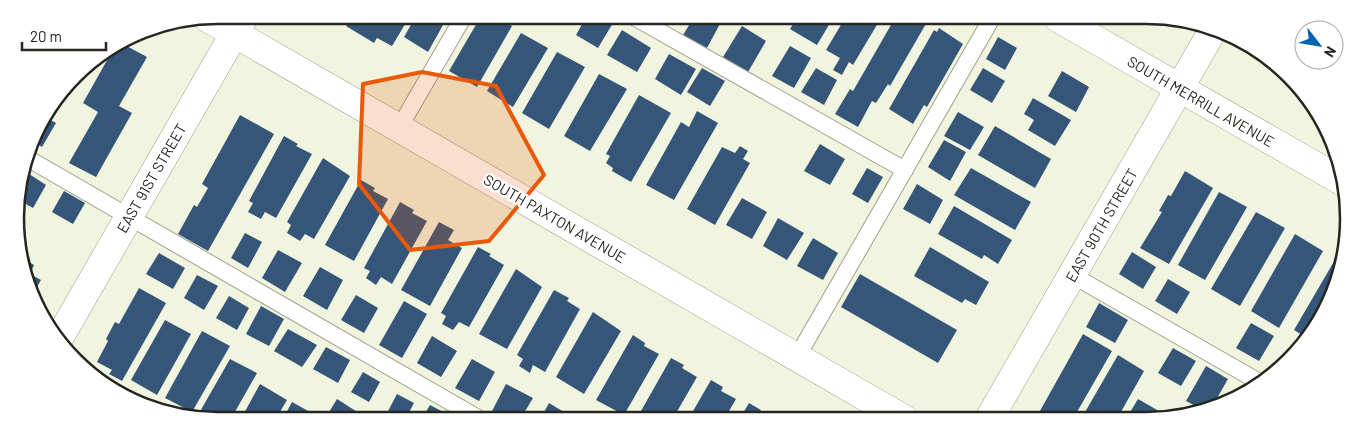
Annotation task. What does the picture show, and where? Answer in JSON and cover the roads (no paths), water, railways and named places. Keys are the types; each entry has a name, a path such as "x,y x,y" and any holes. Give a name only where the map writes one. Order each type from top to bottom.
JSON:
{"street":[{"name":"SOUTH MERRILL AVENUE","path":"1068,24 1337,179"},
{"name":"SOUTH PAXTON AVENUE","path":"240,25 399,128 892,412"},
{"name":"EAST 91ST STREET","path":"62,333 240,25"},
{"name":"EAST 90TH STREET","path":"993,412 1210,35"}],"lane":[{"path":"399,128 459,24"},
{"path":"646,24 905,170"},
{"path":"797,357 989,24"},
{"path":"32,161 468,412"},
{"path":"1072,275 1255,379"}]}
